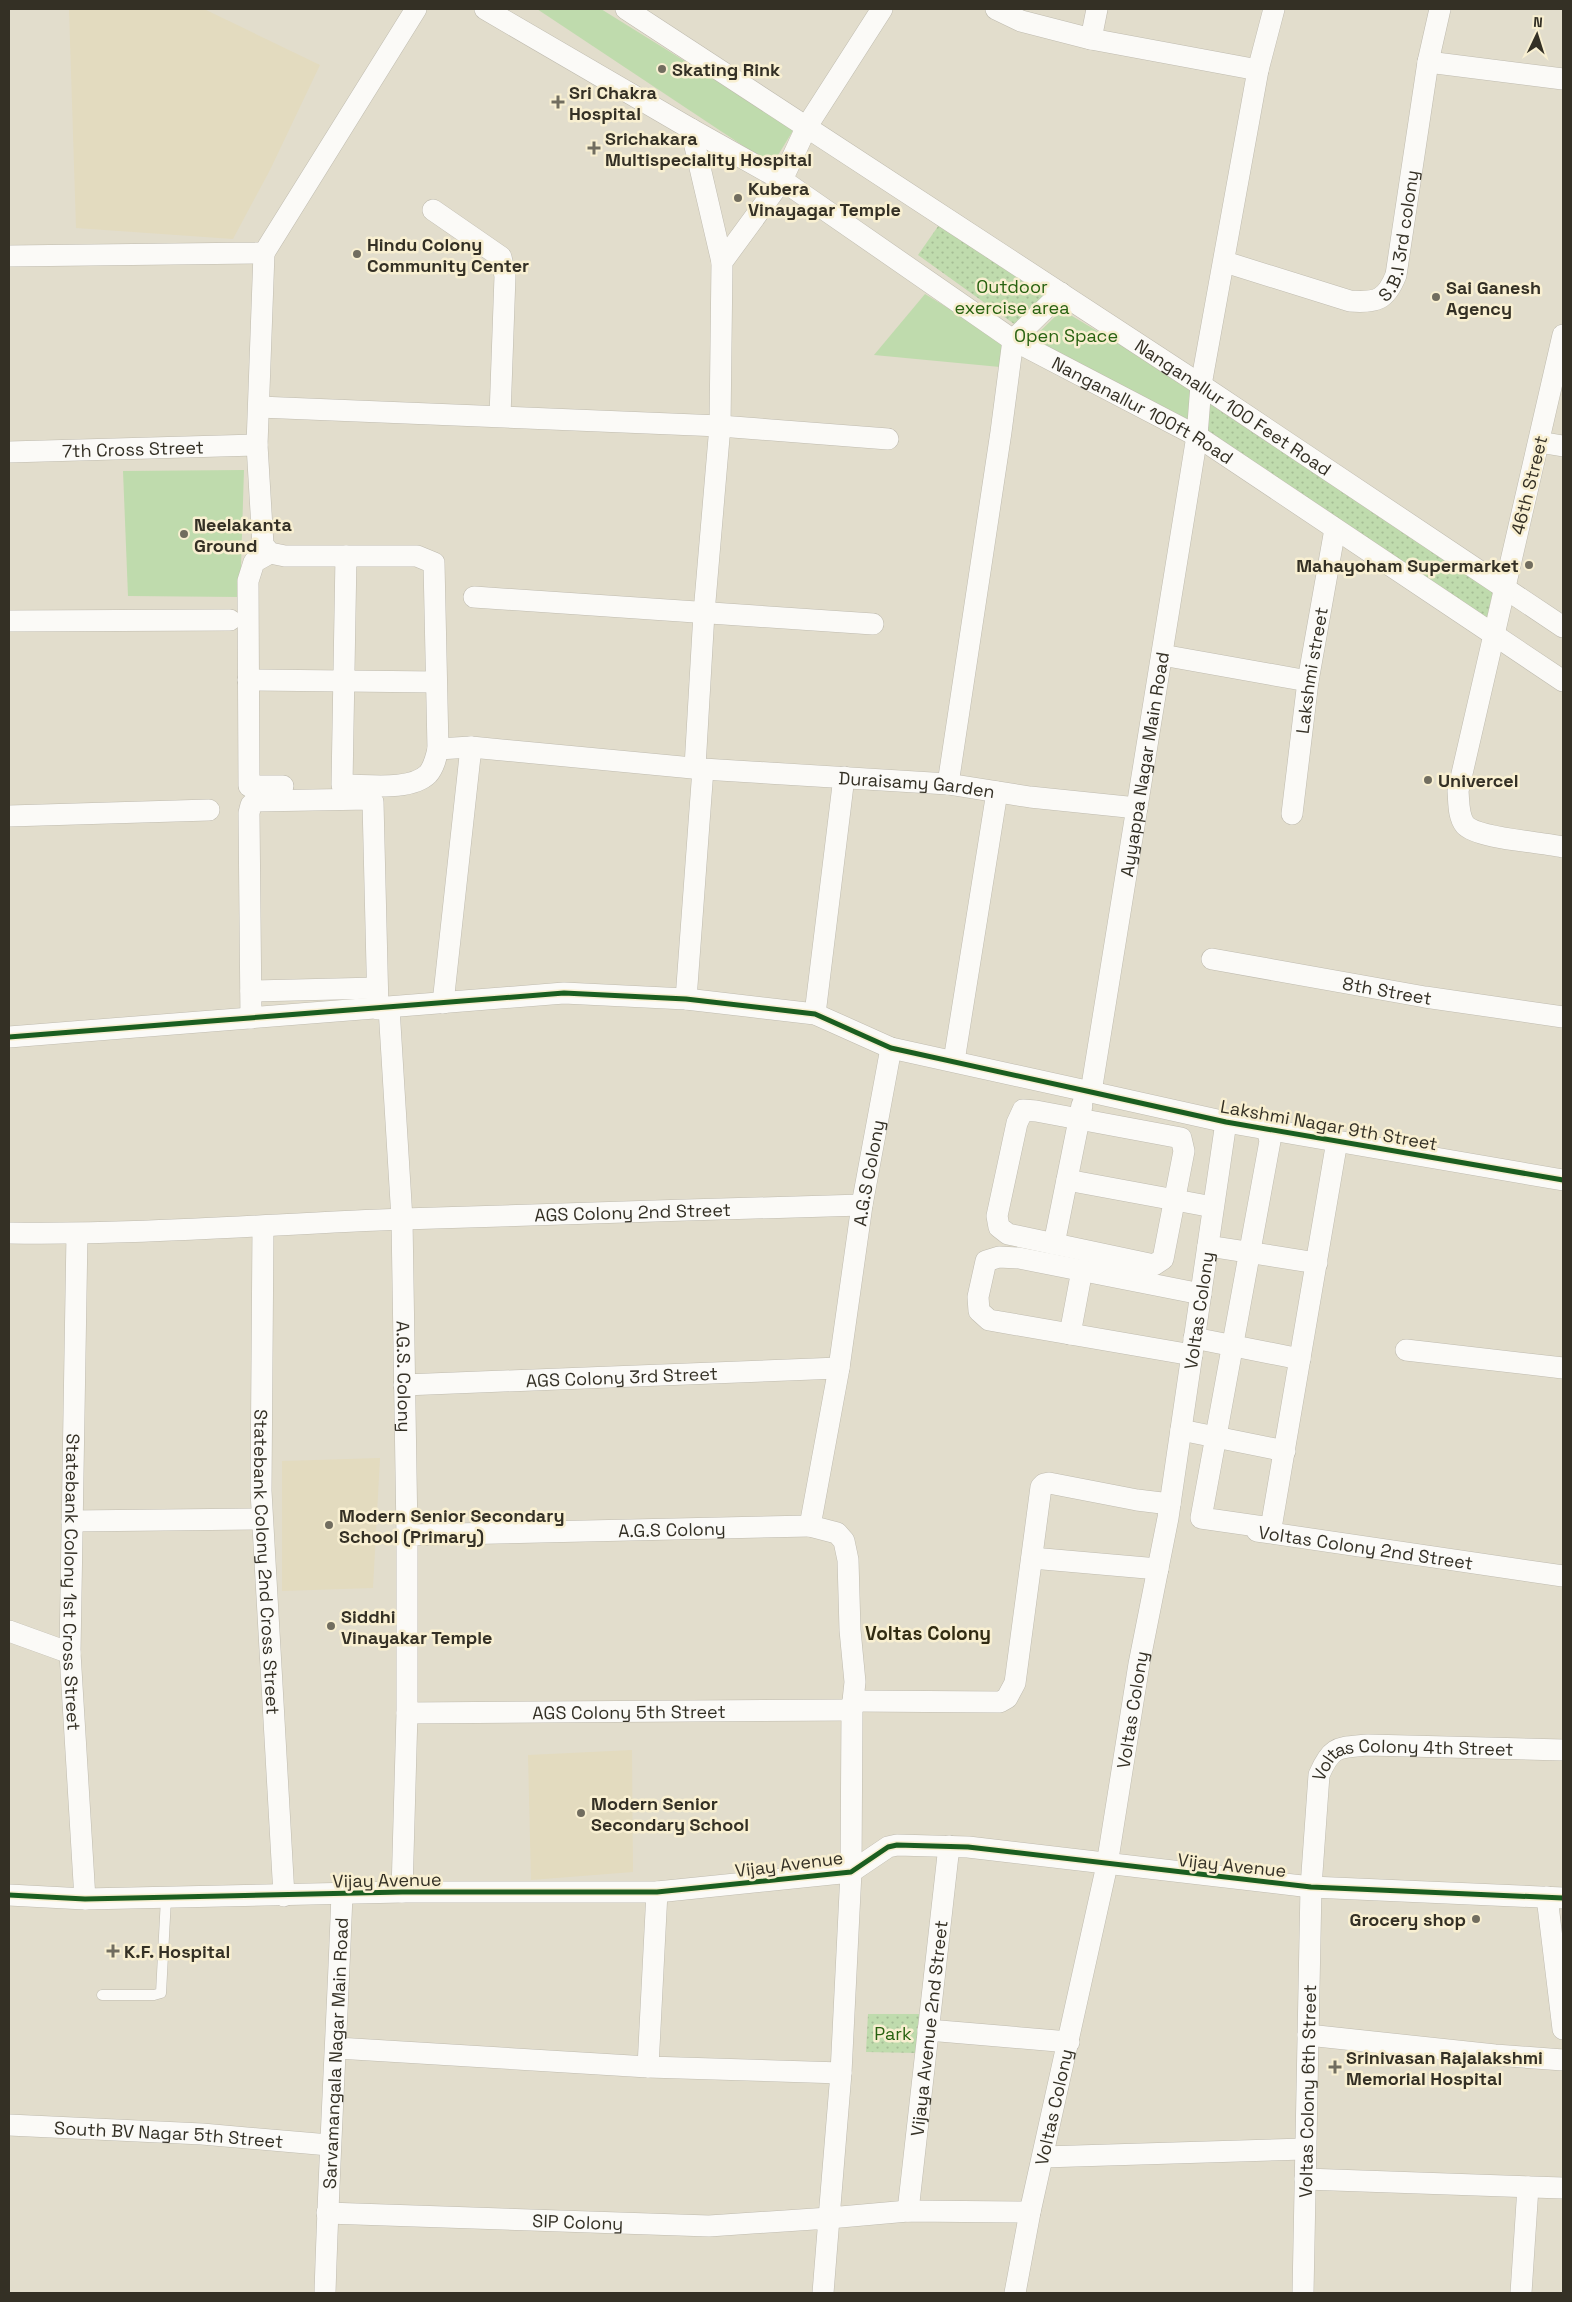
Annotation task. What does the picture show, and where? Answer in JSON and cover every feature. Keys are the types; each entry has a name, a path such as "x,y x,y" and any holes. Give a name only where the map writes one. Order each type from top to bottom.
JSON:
{"street":[{"path":"270,553 254,562 248,581 248,786 402,785 420,780 434,766 438,749 434,563 418,556 285,556 270,553 263,545 258,445 264,253 416,9"},
{"name":"Nanganallur 100ft Road","path":"485,9 782,180 1013,340 1197,436 1563,681"},
{"name":"Nanganallur 100 Feet Road","path":"626,9 1201,385 1505,586 1563,627"},
{"path":"722,262 782,180 807,126 882,9"},
{"path":"996,9 1021,21 1091,39 1258,70"},
{"path":"1091,39 1097,9"},
{"name":"Ayyappa Nagar Main Road","path":"1054,1244 1079,1119 1088,1091 1162,655 1197,436 1201,385 1225,262 1258,70 1274,9"},
{"name":"S.B.I 3rd colony","path":"1225,262 1350,301 1366,302 1379,299 1389,291 1396,275 1428,62 1440,9"},
{"path":"1428,62 1563,79"},
{"path":"686,999 699,768 704,613 720,426 722,262 692,129"},
{"path":"434,210 501,257 505,276 500,416"},
{"path":"9,256 264,253"},
{"path":"948,784 1013,340 1061,293"},
{"name":"46th Street","path":"1563,335 1540,442 1458,791 1459,810 1465,825 1481,833 1563,846"},
{"path":"259,407 720,426 888,439"},
{"path":"1540,442 1563,446"},
{"name":"7th Cross Street","path":"9,452 258,445"},
{"name":"Lakshmi street","path":"1292,814 1308,681 1335,529"},
{"path":"342,785 346,556"},
{"path":"474,597 873,624"},
{"path":"9,621 230,620"},
{"path":"1162,655 1308,681"},
{"path":"248,680 436,682"},
{"path":"444,1002 471,747"},
{"name":"Duraisamy Garden","path":"438,749 471,747 699,768 948,784 997,792 1137,808"},
{"path":"814,1014 844,777"},
{"path":"954,1062 997,792"},
{"name":"A.G.S. Colony","path":"250,991 249,813 251,805 256,801 370,800 373,802 381,1002 402,1219 407,1535"},
{"path":"9,816 209,810"},
{"name":"8th Street","path":"1212,959 1425,996 1563,1016"},
{"path":"251,1018 250,991 381,1002"},
{"name":"Lakshmi Nagar 9th Street","path":"381,1002 444,1002 564,993 686,999 814,1014 891,1048 954,1062 1226,1122 1563,1180"},
{"path":"9,1037 251,1018 381,1002"},
{"name":"A.G.S Colony","path":"407,1535 810,1526 839,1368 862,1205 891,1048"},
{"path":"1023,1110 1079,1119 1181,1138 1184,1151 1163,1259 1154,1265 1008,1234 999,1227 997,1216 1017,1123 1023,1110"},
{"name":"Voltas Colony","path":"1015,2293 1030,2212 1107,1865 1139,1664 1169,1511 1226,1122"},
{"path":"1267,1129 1270,1141 1201,1518 1271,1528 1337,1141"},
{"path":"1067,1180 1213,1207"},
{"name":"AGS Colony 2nd Street","path":"9,1232 77,1234 263,1227 402,1219 862,1205"},
{"name":"Statebank Colony 2nd Cross Street","path":"263,1227 261,1491 284,1896"},
{"name":"Statebank Colony 1st Cross Street","path":"77,1234 70,1654 85,1898"},
{"path":"1208,1246 1317,1263"},
{"path":"1201,1294 1019,1258 999,1257 986,1261 978,1297 979,1311 989,1320 1070,1334 1193,1347 1233,1346 1300,1359"},
{"path":"1070,1334 1082,1270"},
{"path":"1406,1350 1563,1368"},
{"name":"AGS Colony 3rd Street","path":"404,1385 839,1368"},
{"path":"1181,1430 1285,1451"},
{"name":"Voltas Colony 2nd Street","path":"1032,1558 1041,1487 1049,1483 1137,1500 1169,1511 1563,1576"},
{"path":"72,1521 262,1519"},
{"path":"810,1526 837,1533 844,1540 848,1560 854,1682 852,1706 851,1872"},
{"path":"402,1892 407,1713 407,1535"},
{"path":"1032,1558 1158,1569"},
{"name":"AGS Colony 5th Street","path":"407,1713 1000,1702 1007,1698 1015,1683 1032,1558"},
{"path":"9,1630 70,1654"},
{"name":"Voltas Colony 4th Street","path":"1311,1888 1319,1774 1325,1759 1337,1748 1368,1745 1563,1750"},
{"name":"Vijay Avenue","path":"9,1895 85,1898 166,1898 402,1892 657,1892 851,1872 888,1847 949,1846 1311,1888 1555,1898"},
{"name":"Vijaya Avenue 2nd Street","path":"908,2211 949,1846"},
{"name":"Vijay Avenue","path":"823,2293 841,2074 851,1872"},
{"name":"Voltas Colony 6th Street","path":"1303,2293 1311,1888"},
{"path":"648,2066 657,1892"},
{"name":"Sarvamangala Nagar Main Road","path":"325,2293 330,2145 337,2048 342,1894"},
{"path":"1555,1898 1563,2030"},
{"path":"928,2030 1069,2042"},
{"path":"1308,2035 1495,2055 1563,2060"},
{"path":"337,2048 724,2071 841,2074"},
{"name":"South BV Nagar 5th Street","path":"9,2125 202,2134 330,2145"},
{"path":"1043,2157 1305,2149"},
{"path":"1305,2179 1563,2188"},
{"path":"1521,2293 1528,2187"},
{"path":"829,2218 908,2211 1030,2212"},
{"name":"SIP Colony","path":"327,2213 710,2226 829,2218"}],"lane":[{"path":"102,1995 154,1995 161,1993 166,1898"}],"shaded area":[{"path":"69,9 204,9 320,65 270,170 233,239 76,228"},
{"name":"Modern Senior Secondary School (Primary)","path":"380,1458 373,1588 282,1591 282,1461"},
{"name":"Modern Senior Secondary School","path":"632,1750 633,1872 531,1880 528,1755"}],"green space":[{"name":"Skating Rink","path":"537,9 601,9 794,129 772,165"},
{"name":"Outdoor exercise area","path":"941,222 1047,296 1021,329 918,255"},
{"path":"925,294 1002,341 1000,367 874,355"},
{"name":"Open Space","path":"1062,310 1194,389 1188,425 1032,339"},
{"path":"1206,396 1494,587 1486,622 1202,432"},
{"name":"Neelakanta Ground","path":"244,470 240,597 128,596 123,471"},
{"name":"Park","path":"868,2014 920,2014 918,2053 866,2052"}],"cycle path":[{"path":"9,1037 564,993 686,999 815,1014 891,1048 1226,1122 1563,1180"},
{"path":"9,1895 85,1899 402,1892 657,1892 851,1872 888,1847 897,1845 968,1847 1311,1887 1563,1898"}],"place":[{"name":"Skating Rink","path":"662,69"},
{"name":"Sri Chakra Hospital","path":"558,102"},
{"name":"Srichakara Multispeciality Hospital","path":"594,148"},
{"name":"Kubera Vinayagar Temple","path":"738,198"},
{"name":"Hindu Colony Community Center","path":"357,254"},
{"name":"Sai Ganesh Agency","path":"1436,297"},
{"name":"Neelakanta Ground","path":"184,534"},
{"name":"Mahayoham Supermarket","path":"1529,565"},
{"name":"Univercel","path":"1428,780"},
{"name":"Modern Senior Secondary School (Primary)","path":"329,1525"},
{"name":"Siddhi Vinayakar Temple","path":"331,1626"},
{"name":"Modern Senior Secondary School","path":"581,1813"},
{"name":"Grocery shop","path":"1476,1919"},
{"name":"K.F. Hospital","path":"113,1951"},
{"name":"Srinivasan Rajalakshmi Memorial Hospital","path":"1335,2067"}],"district":[{"name":"Voltas Colony","path":"928,1633"}]}
